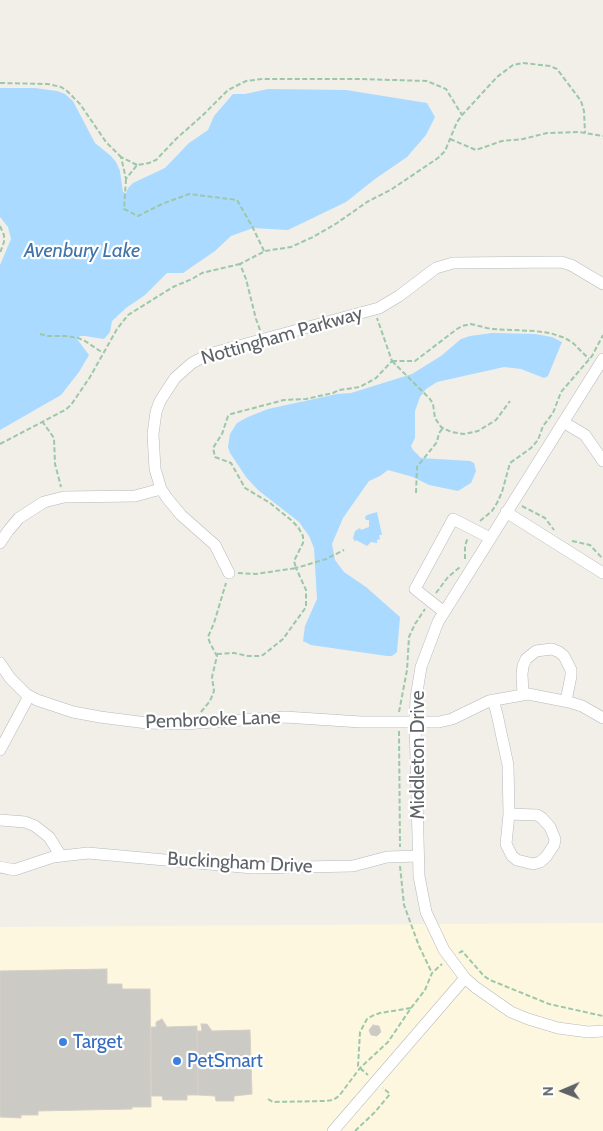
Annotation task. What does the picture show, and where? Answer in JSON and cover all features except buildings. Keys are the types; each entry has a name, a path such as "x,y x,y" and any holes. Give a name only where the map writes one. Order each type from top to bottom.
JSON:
{"street":[{"name":"Nottingham Parkway","path":"229,573 215,546 173,507 161,490 155,469 153,434 156,412 160,402 169,385 182,371 200,357 374,310 394,300 436,268 462,261 561,262 571,265 603,284"},
{"name":"Middleton Drive","path":"603,359 506,512 431,636 421,667 416,698 415,722 420,883 426,912 450,958 465,978 499,1005 528,1019 558,1028 588,1032 603,1031"},
{"path":"563,422 585,435 603,461"},
{"path":"0,543 19,518 44,502 63,498 135,496 161,490"},
{"path":"506,512 603,573"},
{"path":"444,612 415,589 453,519 490,538"},
{"path":"566,701 571,670 564,656 552,649 536,651 526,660 523,666 522,695 566,701 582,706 603,718"},
{"name":"Pembrooke Lane","path":"0,663 10,678 29,696 52,705 100,717 147,723 196,723 285,717 361,722 444,721 493,700 522,695"},
{"path":"0,750 29,696"},
{"path":"493,700 508,765 509,814 506,840 508,850 512,856 521,862 534,864 540,862 554,845 550,826 537,815 509,814"},
{"path":"0,820 25,822 35,826 49,837 61,856"},
{"name":"Buckingham Drive","path":"0,866 14,870 70,854 96,853 262,868 352,866 400,855 418,856"},
{"path":"333,1131 465,978"}],"path":[{"path":"0,444 65,410 76,400 123,320 133,311 172,287 192,280 202,273 240,264 264,252 290,247 328,229 438,158 445,151 456,122 497,76 513,65 523,63 550,66 557,69 581,101 584,111 585,133"},
{"path":"0,83 48,84 61,87 80,104 106,142 122,157 136,165 156,160 228,90 246,81 262,79 427,81 446,89 462,115"},
{"path":"450,139 476,150 502,141 523,139 547,133 579,132 603,136"},
{"path":"122,157 126,178 124,209 138,216 162,204 189,194 236,200 253,228 264,252"},
{"path":"126,178 136,165"},
{"path":"0,226 4,235 4,242 0,253"},
{"path":"240,264 248,285 256,319 264,339"},
{"path":"374,310 392,361 430,399 433,404 434,418 443,428 464,434 478,431 496,420 510,401"},
{"path":"217,654 263,655 287,636 291,627 306,607 306,590 294,561 303,543 302,533 298,527 270,503 245,488 231,463 215,457 213,448 222,434 228,416 284,400 306,399 339,390 360,387 376,378 392,361 415,361 420,359 457,329 471,324 491,329 534,330 550,333 573,343 589,359"},
{"path":"40,334 81,339 103,353"},
{"path":"432,973 419,946 401,892 398,722 407,670 409,637 415,624 444,581 464,562 466,542 473,529 492,511 500,495 510,463 538,440 543,426 553,413 561,392 589,359 603,335"},
{"path":"42,421 54,438 54,464 63,498"},
{"path":"416,493 417,467 433,447 443,428"},
{"path":"500,495 545,518 556,532"},
{"path":"566,539 590,545 603,559"},
{"path":"196,723 214,692 212,677 217,654 208,637 229,573 256,574 296,568 326,559 344,550"},
{"path":"268,1099 273,1102 333,1100 339,1096 360,1068 388,1042 425,990 432,973 462,951 484,976 490,980 549,1004 603,1016"},
{"path":"355,1131 390,1094 358,1066 360,1032 367,1019 372,1016 411,1008"}],"shaded area":[{"path":"603,923 603,1131 0,1131 0,927"}],"water":[{"name":"Avenbury Lake","path":"0,88 35,88 65,94 73,101 95,143 116,162 120,171 123,192 126,193 133,183 165,168 189,143 208,130 214,116 233,94 245,94 268,89 346,90 427,103 435,117 426,135 407,157 346,202 288,230 253,228 231,236 215,251 183,273 167,273 145,295 126,308 112,321 110,332 104,339 80,336 77,339 89,355 79,372 61,395 0,430 0,265 11,239 8,227 0,217"},
{"path":"492,333 535,334 552,337 562,342 548,376 544,378 521,369 504,367 437,382 426,389 420,397 415,411 415,438 411,446 413,450 421,458 470,461 474,463 476,471 471,483 458,491 429,485 413,477 388,470 369,481 343,518 332,544 335,560 344,572 366,587 400,617 397,652 392,656 387,656 311,645 303,641 305,626 317,599 314,548 309,536 299,522 258,490 246,477 230,453 228,447 230,434 237,423 268,409 337,394 351,393 412,374 441,356 461,339"},
{"path":"377,512 382,535 379,535 380,539 377,540 377,543 371,542 367,546 356,540 355,542 353,538 355,531 360,528 361,530 369,527 369,520 366,520 365,517"}],"place":[{"name":"Target","path":"63,1042"},
{"name":"PetSmart","path":"177,1061"}]}
